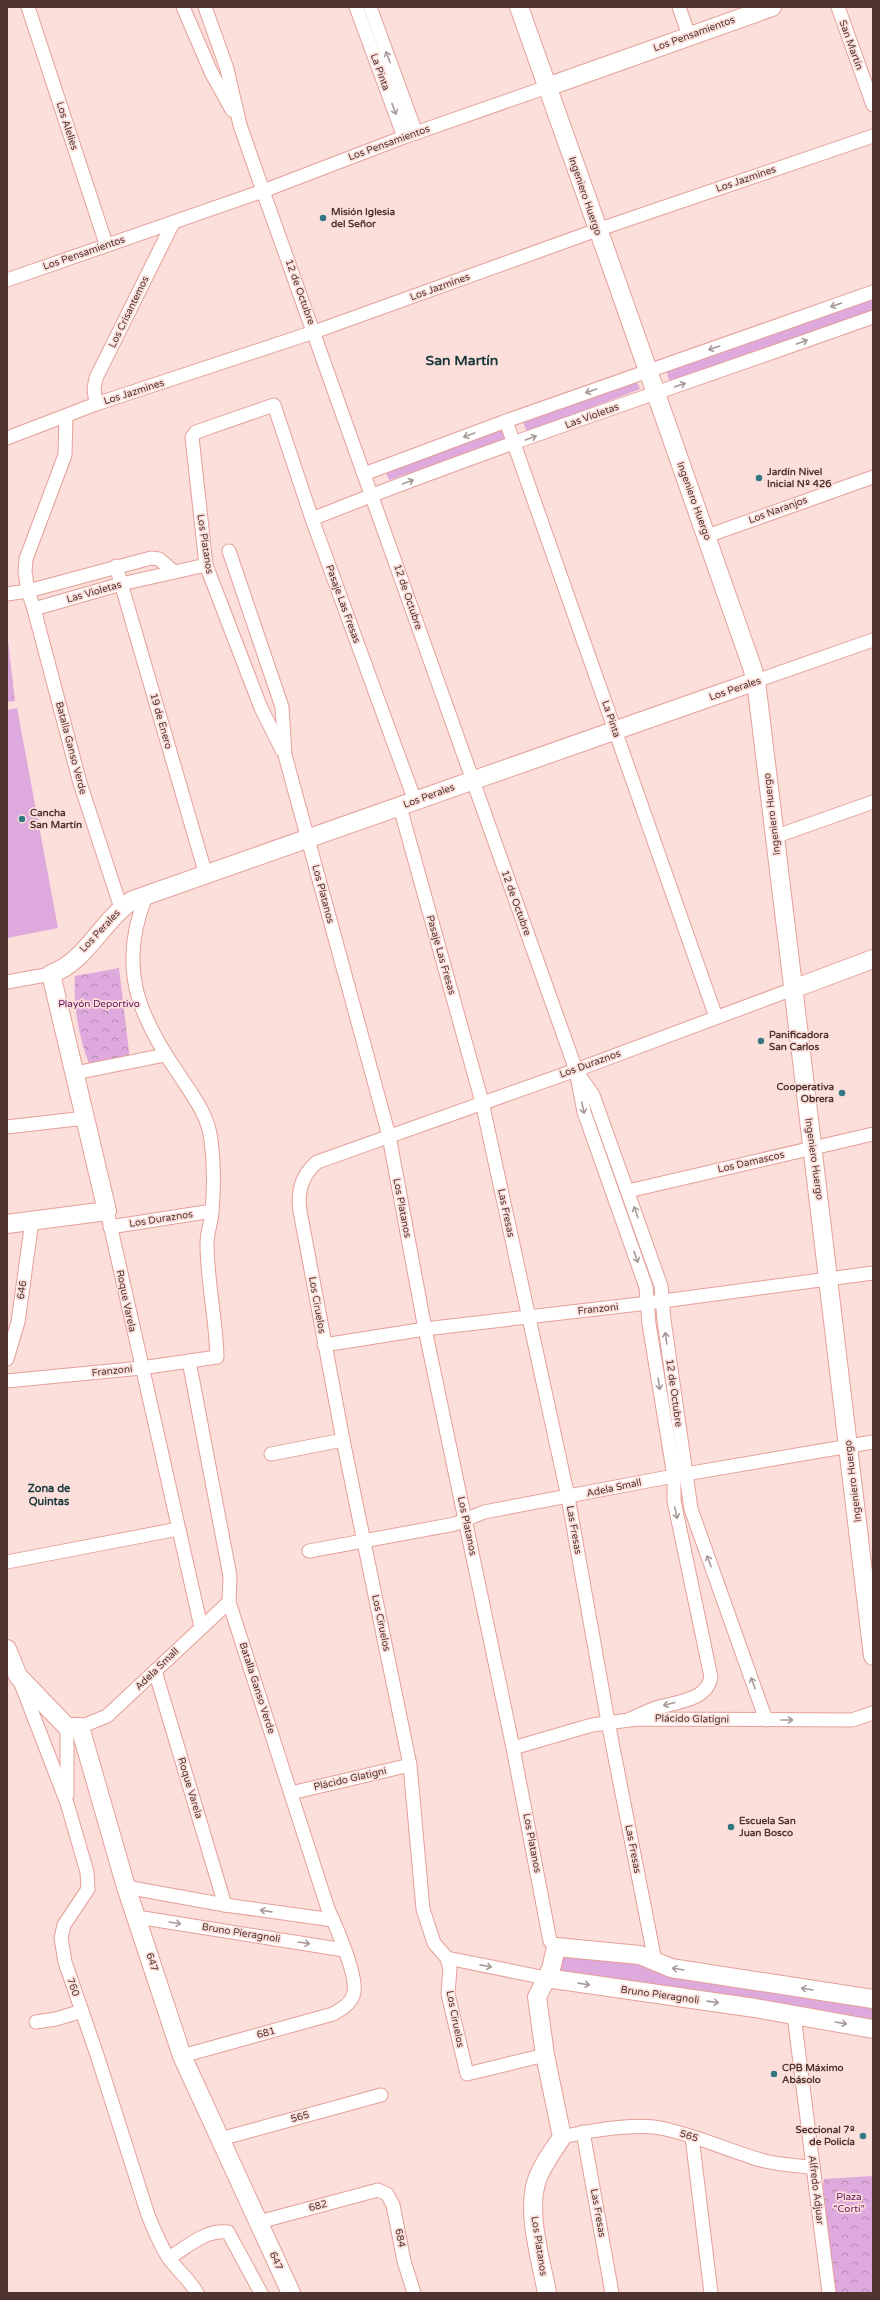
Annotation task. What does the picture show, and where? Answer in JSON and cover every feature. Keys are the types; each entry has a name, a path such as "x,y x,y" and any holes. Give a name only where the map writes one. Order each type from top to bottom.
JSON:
{"street":[{"name":"Los Alelies","path":"28,7 106,244"},
{"name":"12 de Octubre","path":"183,7 211,72 240,125"},
{"name":"12 de Octubre","path":"205,7 227,69 240,125 576,1070 584,1112 646,1287 649,1324 680,1475 766,1720"},
{"name":"La Pinta","path":"356,7 410,135"},
{"name":"La Pinta","path":"370,7 410,135"},
{"name":"Ingeniero Huergo","path":"519,7 655,394 707,536 756,682 811,1147 830,1278 849,1446 870,1595 873,1656"},
{"path":"679,7 689,36"},
{"name":"Los Pensamientos","path":"7,280 106,244 173,223 264,191 410,135 772,7"},
{"name":"San Martín","path":"838,7 873,105"},
{"name":"Los Jazmines","path":"7,438 96,404 314,332 597,230 873,136"},
{"name":"Los Crisantemos","path":"96,404 94,389 96,378 173,223"},
{"path":"364,474 506,421 873,292"},
{"name":"Las Violetas","path":"312,519 372,495 515,443 873,317"},
{"name":"Los Platanos","path":"274,405 196,432 192,436 206,565 260,708 285,755"},
{"name":"Pasaje Las Fresas","path":"274,405 407,804 482,1102"},
{"path":"34,609 28,591 25,572 26,559 65,454 66,416"},
{"name":"La Pinta","path":"506,421 716,1016"},
{"name":"Los Naranjos","path":"707,536 873,477"},
{"name":"Los Platanos","path":"229,551 282,706 285,755 388,1136 425,1329 513,1748 550,1941 556,1947"},
{"name":"Las Violetas","path":"7,594 28,591 116,566 151,558 159,559 174,572"},
{"name":"Las Violetas","path":"34,609 122,584 206,565"},
{"name":"19 de Enero","path":"116,566 206,875"},
{"name":"Batalla Ganso Verde","path":"34,609 80,782 121,908"},
{"name":"Los Perales","path":"7,982 51,974 61,970 71,962 121,908 146,896 873,640"},
{"path":"774,837 873,802"},
{"path":"146,896 139,913 132,943 132,968 140,1004 165,1056 202,1109 208,1125 212,1153 212,1211"},
{"name":"Los Duraznos","path":"308,1169 317,1162 482,1102 576,1070 716,1016 873,959"},
{"name":"Roque Varela","path":"51,974 109,1219 141,1368 200,1627"},
{"path":"75,1073 165,1056"},
{"name":"12 de Octubre","path":"576,1070 593,1095 661,1286 680,1475 674,1501 711,1677 710,1683 705,1690 692,1698 652,1709 630,1719"},
{"name":"Las Fresas","path":"482,1102 568,1497 608,1722 655,1961"},
{"path":"7,1127 85,1118"},
{"name":"Los Damascos","path":"628,1191 811,1147 873,1134"},
{"name":"Los Ciruelos","path":"308,1169 300,1187 298,1198 342,1440 410,1765 423,1909 434,1943 447,1958 450,1969 448,1994 466,2074 545,2055"},
{"name":"Los Duraznos","path":"7,1224 32,1221 109,1219 212,1211"},
{"name":"Franzoni","path":"7,1381 141,1368 217,1357 216,1327 207,1272 207,1240 212,1211"},
{"name":"646","path":"7,1359 18,1322 32,1221"},
{"name":"Franzoni","path":"324,1346 425,1329 648,1303 873,1273"},
{"name":"Batalla Ganso Verde","path":"189,1361 230,1576 229,1602 328,1909 353,1978 354,1993 347,2006"},
{"path":"270,1454 342,1440"},
{"name":"Adela Small","path":"309,1551 455,1524 484,1512 680,1475 873,1442"},
{"path":"7,1562 178,1529"},
{"name":"Adela Small","path":"74,1727 107,1716 200,1627 229,1602"},
{"name":"647","path":"7,1649 18,1676 74,1727 182,2056 291,2293"},
{"name":"Roque Varela","path":"154,1671 225,1905"},
{"name":"760","path":"18,1676 67,1803 87,1872 88,1889 85,1896 64,1925 61,1938 65,1962 148,2215 157,2238 169,2258 190,2281 197,2293"},
{"name":"Plácido Glatigni","path":"513,1748 608,1722 630,1719 852,1720 873,1713"},
{"path":"67,1803 74,1727"},
{"name":"Plácido Glatigni","path":"291,1793 410,1765"},
{"path":"126,1887 225,1905 333,1920"},
{"name":"Bruno Pieragnoli","path":"137,1917 344,1950"},
{"path":"562,2137 545,2055 537,1996 551,1969 556,1947 640,1954 671,1968 873,1999"},
{"name":"Bruno Pieragnoli","path":"447,1958 546,1978 794,2015 873,2029"},
{"name":"681","path":"182,2056 333,2014 347,2006"},
{"path":"36,2022 56,2020 82,2011"},
{"name":"Alfredo Adjuar","path":"794,2015 829,2293"},
{"name":"565","path":"220,2139 381,2095"},
{"name":"565","path":"562,2137 583,2132 646,2127 664,2128 763,2161 787,2166 813,2167"},
{"name":"Las Fresas","path":"583,2132 612,2293"},
{"name":"Los Platanos","path":"547,2293 533,2213 533,2195 542,2169 562,2137"},
{"path":"692,2137 711,2293"},
{"name":"682","path":"259,2222 378,2190"},
{"name":"684","path":"378,2190 387,2194 393,2206 404,2261 414,2293"},
{"path":"169,2258 210,2233 218,2230 228,2232 261,2293"}],"green space":[{"path":"873,295 873,310 670,383 666,369"},
{"path":"636,380 640,389 527,432 522,420"},
{"path":"503,428 507,440 389,480 385,470"},
{"path":"7,632 15,701 7,702"},
{"name":"Cancha San Martín","path":"17,708 58,928 7,938 7,710"},
{"name":"Playón Deportivo","path":"119,968 130,1060 90,1067 83,1045 76,1011 75,976"},
{"path":"556,1947 873,1999 873,2029 546,1978"},
{"name":"Plaza “Corti”","path":"873,2176 873,2293 835,2293 823,2186 824,2179"}],"place":[{"name":"Misión Iglesia del Señor","path":"323,218"},
{"name":"Jardín Nivel Inicial Nº 426","path":"759,478"},
{"name":"Cancha San Martín","path":"22,819"},
{"name":"Panificadora San Carlos","path":"761,1041"},
{"name":"Cooperativa Obrera","path":"842,1093"},
{"name":"Escuela San Juan Bosco","path":"731,1827"},
{"name":"CPB Máximo Abásolo","path":"774,2074"},
{"name":"Seccional 7º de Policía","path":"863,2136"}],"district":[{"name":"San Martín","path":"462,360"},
{"name":"Zona de Quintas","path":"49,1494"}]}
